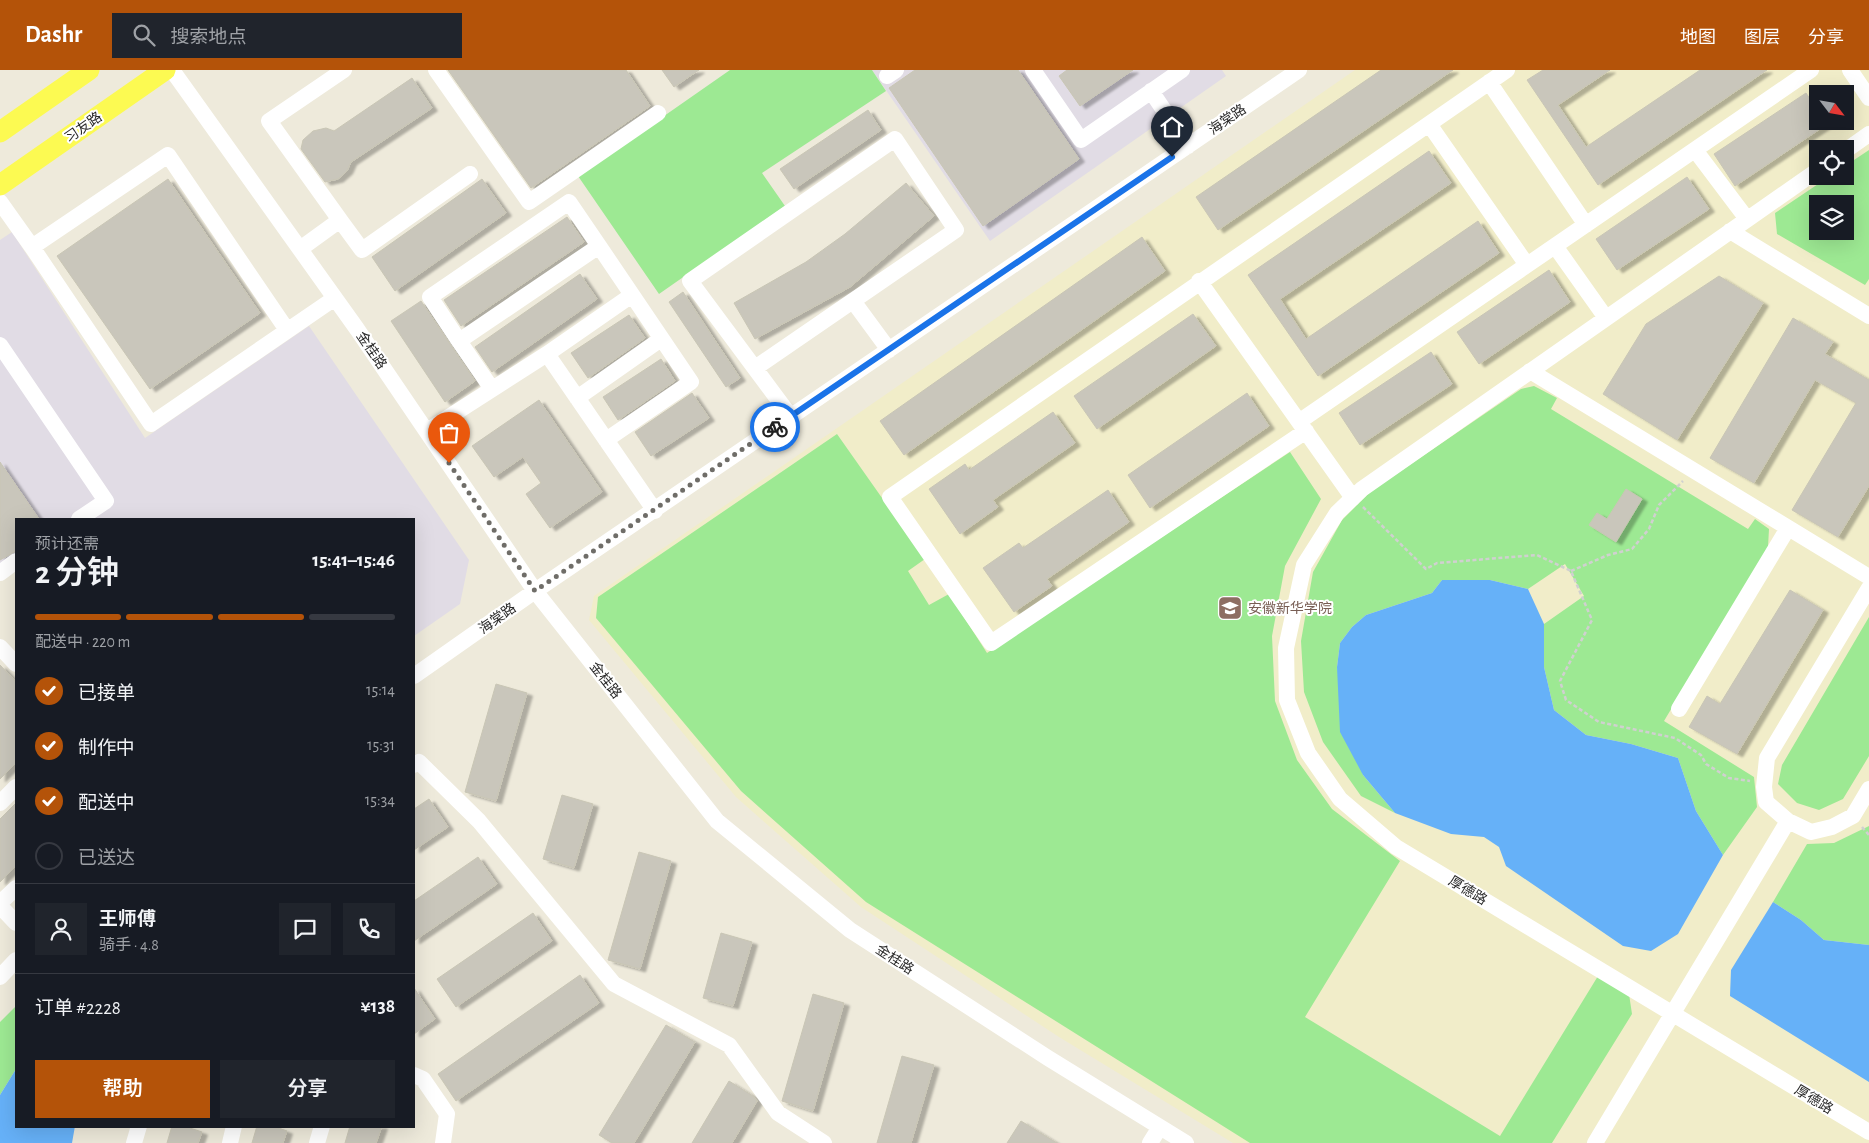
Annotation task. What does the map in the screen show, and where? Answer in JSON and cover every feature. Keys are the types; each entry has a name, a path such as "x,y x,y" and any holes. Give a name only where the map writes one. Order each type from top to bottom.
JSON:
{"main road":[{"path":"0,132 90,70"},
{"name":"习友路","path":"0,185 165,70"}],"street":[{"name":"金桂路","path":"172,70 335,298 535,591 717,821 850,930 1048,1058 1186,1143"},
{"path":"344,70 268,121 362,250 470,174"},
{"path":"436,70 529,202 658,113"},
{"path":"1037,71 1080,140 1182,70"},
{"name":"海棠路","path":"415,675 535,591 655,511 1298,70"},
{"path":"1507,70 1199,281 890,497 991,643 1303,426 1527,265 1811,70"},
{"path":"1850,70 1869,98"},
{"path":"1490,82 1586,225"},
{"path":"1151,91 1188,146"},
{"path":"1429,124 1527,265"},
{"path":"1854,145 1869,134"},
{"path":"755,368 956,230 894,139 690,281 791,417"},
{"path":"1695,150 1747,219"},
{"path":"32,247 168,155 286,330"},
{"name":"厚德路","path":"1809,176 1362,489 1337,513 1304,565 1286,648 1287,700 1308,753 1340,799 1396,847 1869,1132"},
{"path":"0,202 151,424 335,298"},
{"path":"492,389 430,297 569,202 691,382 606,440"},
{"path":"300,249 340,220"},
{"path":"1730,231 1867,311"},
{"path":"459,341 599,246"},
{"path":"1556,246 1606,318"},
{"path":"1199,281 1354,498"},
{"path":"427,431 547,354 632,295"},
{"path":"853,301 889,350"},
{"path":"577,398 662,339"},
{"path":"0,345 106,500 80,518"},
{"path":"547,354 655,511"},
{"path":"1530,371 1869,577"},
{"path":"1679,709 1788,528"},
{"path":"0,572 15,563"},
{"path":"1869,588 1766,758 1764,783 1766,802 1788,821 1811,832 1832,827 1853,816 1869,789"},
{"path":"0,648 15,663"},
{"path":"415,764 419,762 479,821 614,984 729,1045 778,1113 824,1143"},
{"path":"0,803 15,788"},
{"path":"1595,1143 1788,821"},
{"path":"15,889 0,905 15,922"},
{"path":"0,977 15,961"},
{"path":"415,1075 423,1079 447,1114 442,1143"},
{"path":"1150,1143 1160,1127"},
{"path":"134,1143 138,1128"},
{"path":"230,1143 234,1128"},
{"path":"317,1143 321,1128"}],"path":[{"path":"1571,571 1608,555 1632,549 1649,530 1659,505 1694,471"},
{"path":"1354,498 1426,569 1437,563 1537,554 1571,571 1592,620 1560,681 1566,700 1599,722 1675,738 1701,755 1706,764 1729,778 1764,783"}],"shaded area":[{"path":"872,70 1222,70 1226,76 990,241"},
{"name":"安徽新华学院","path":"1355,70 1869,70 1869,1143 1233,1143 1059,1037 861,907 736,797 589,620 594,596"},
{"path":"12,232 145,438 309,326 469,560 460,604 415,635 415,518 15,518 15,572 0,581 0,240"}],"green space":[{"path":"730,70 872,70 886,91 762,173 785,206 659,294 578,176"},
{"path":"1869,150 1869,279 1865,285 1777,234 1775,213 1817,185 1854,185 1854,160"},
{"path":"1534,386 1557,398 1551,409 1748,529 1755,519 1769,529 1768,547 1664,721 1754,777 1757,807 1723,855 1696,811 1678,758 1631,744 1586,735 1554,710 1544,667 1544,624 1584,596 1565,564 1528,589 1490,580 1442,580 1432,593 1366,615 1352,627 1340,643 1337,667 1363,775 1395,813 1361,796 1323,742 1304,692 1301,641 1313,572 1342,520 1370,492 1521,389"},
{"path":"837,434 925,559 908,571 929,605 949,594 987,653 1290,452 1321,499 1285,566 1272,636 1275,701 1297,760 1332,809 1400,861 1305,1017 1500,1136 1598,976 1629,994 1632,1014 1552,1143 1250,1143 866,902 741,791 596,618 598,597"},
{"path":"1869,617 1869,756 1843,799 1819,810 1797,803 1778,784 1782,765"},
{"path":"1869,826 1869,945 1824,940 1801,920 1773,902 1807,844 1834,843"},
{"path":"15,1007 15,1071 0,1095 0,1022"}],"water":[{"path":"1442,580 1490,580 1528,589 1544,624 1544,667 1554,710 1586,735 1631,744 1678,758 1696,811 1723,855 1678,934 1651,951 1623,946 1506,866 1499,847 1484,837 1451,834 1395,813 1363,775 1340,732 1337,667 1340,643 1352,627 1366,615 1432,593"},
{"path":"1773,902 1801,920 1824,940 1869,945 1869,1082 1730,996 1731,970"},
{"path":"15,1071 15,1128 75,1128 72,1143 0,1143 0,1095"}],"building":[{"path":"448,70 626,70 650,106 531,188"},
{"path":"662,70 699,70 674,87"},
{"path":"915,70 1018,70 1079,159 983,226 889,88"},
{"path":"1067,70 1133,70 1080,106 1059,76"},
{"path":"1381,70 1453,70 1218,230 1196,197"},
{"path":"1543,70 1610,70 1558,105 1586,147 1700,70 1767,70 1598,185 1527,80"},
{"path":"412,78 432,108 351,162 347,171 338,179 325,182 301,149 303,140 313,131 326,128 334,131"},
{"path":"1806,93 1809,98 1809,130 1819,130 1735,186 1714,154"},
{"path":"868,110 881,130 794,189 780,169"},
{"path":"1429,151 1451,183 1280,299 1306,339 1478,221 1499,253 1318,376 1248,275"},
{"path":"1687,177 1709,209 1617,270 1596,239"},
{"path":"168,179 260,313 150,389 57,256"},
{"path":"482,179 506,213 395,291 372,257"},
{"path":"906,183 934,216 850,287 755,339 734,303 806,262 845,234"},
{"path":"567,217 584,242 461,326 444,300"},
{"path":"1142,237 1165,271 904,455 880,421"},
{"path":"1549,270 1570,302 1479,364 1457,332"},
{"path":"580,274 597,299 492,372 475,347"},
{"path":"1719,276 1763,303 1677,440 1603,394 1646,324"},
{"path":"683,292 740,378 726,387 669,302"},
{"path":"421,301 475,381 445,402 391,321"},
{"path":"1193,314 1216,346 1097,429 1074,396"},
{"path":"629,315 645,338 588,378 571,353"},
{"path":"1793,318 1833,342 1825,354 1869,380 1869,486 1838,537 1792,510 1856,403 1815,380 1754,483 1710,458"},
{"path":"1431,352 1452,384 1360,445 1339,413"},
{"path":"661,359 675,381 618,420 603,397"},
{"path":"692,393 709,418 651,456 635,432"},
{"path":"1247,393 1269,426 1150,508 1128,475"},
{"path":"539,400 602,492 550,528 526,494 541,483 523,457 494,477 472,446"},
{"path":"1053,412 1075,443 993,500 998,507 960,534 929,489 965,464 969,470"},
{"path":"0,462 38,518 15,518 15,552 0,560"},
{"path":"1626,489 1642,499 1616,542 1589,525 1597,513 1607,519"},
{"path":"1108,490 1129,522 1047,579 1052,586 1014,612 983,568 1019,543 1023,548"},
{"path":"1790,590 1823,610 1737,754 1689,727 1707,696 1720,704"},
{"path":"0,665 15,681 15,764 0,779"},
{"path":"496,684 527,693 496,801 465,792"},
{"path":"562,795 593,804 574,868 543,859"},
{"path":"429,799 448,827 415,849 415,808"},
{"path":"15,804 15,867 0,882 0,819"},
{"path":"639,852 671,861 640,969 608,960"},
{"path":"478,857 497,884 415,940 415,900"},
{"path":"533,913 552,941 456,1007 437,979"},
{"path":"721,933 752,942 733,1006 703,998"},
{"path":"580,975 599,1003 456,1101 438,1074"},
{"path":"415,989 435,1019 415,1033"},
{"path":"813,994 844,1003 813,1111 782,1101"},
{"path":"666,1025 695,1042 634,1143 612,1143 599,1135"},
{"path":"902,1056 934,1065 911,1143 877,1143"},
{"path":"729,1081 753,1096 757,1101 732,1143 692,1143"},
{"path":"1021,1121 1057,1143 1007,1143"},
{"path":"171,1128 190,1128 202,1132 198,1143 167,1143"},
{"path":"256,1128 279,1128 287,1131 283,1143 252,1143"},
{"path":"349,1128 381,1128 376,1143 345,1143"}],"way so far":[{"path":"449,463 535,591 655,511 775,427"}],"place":[{"name":"安徽新华学院","path":"1230,608"}],"route":[{"path":"775,427 1172,157"}]}
